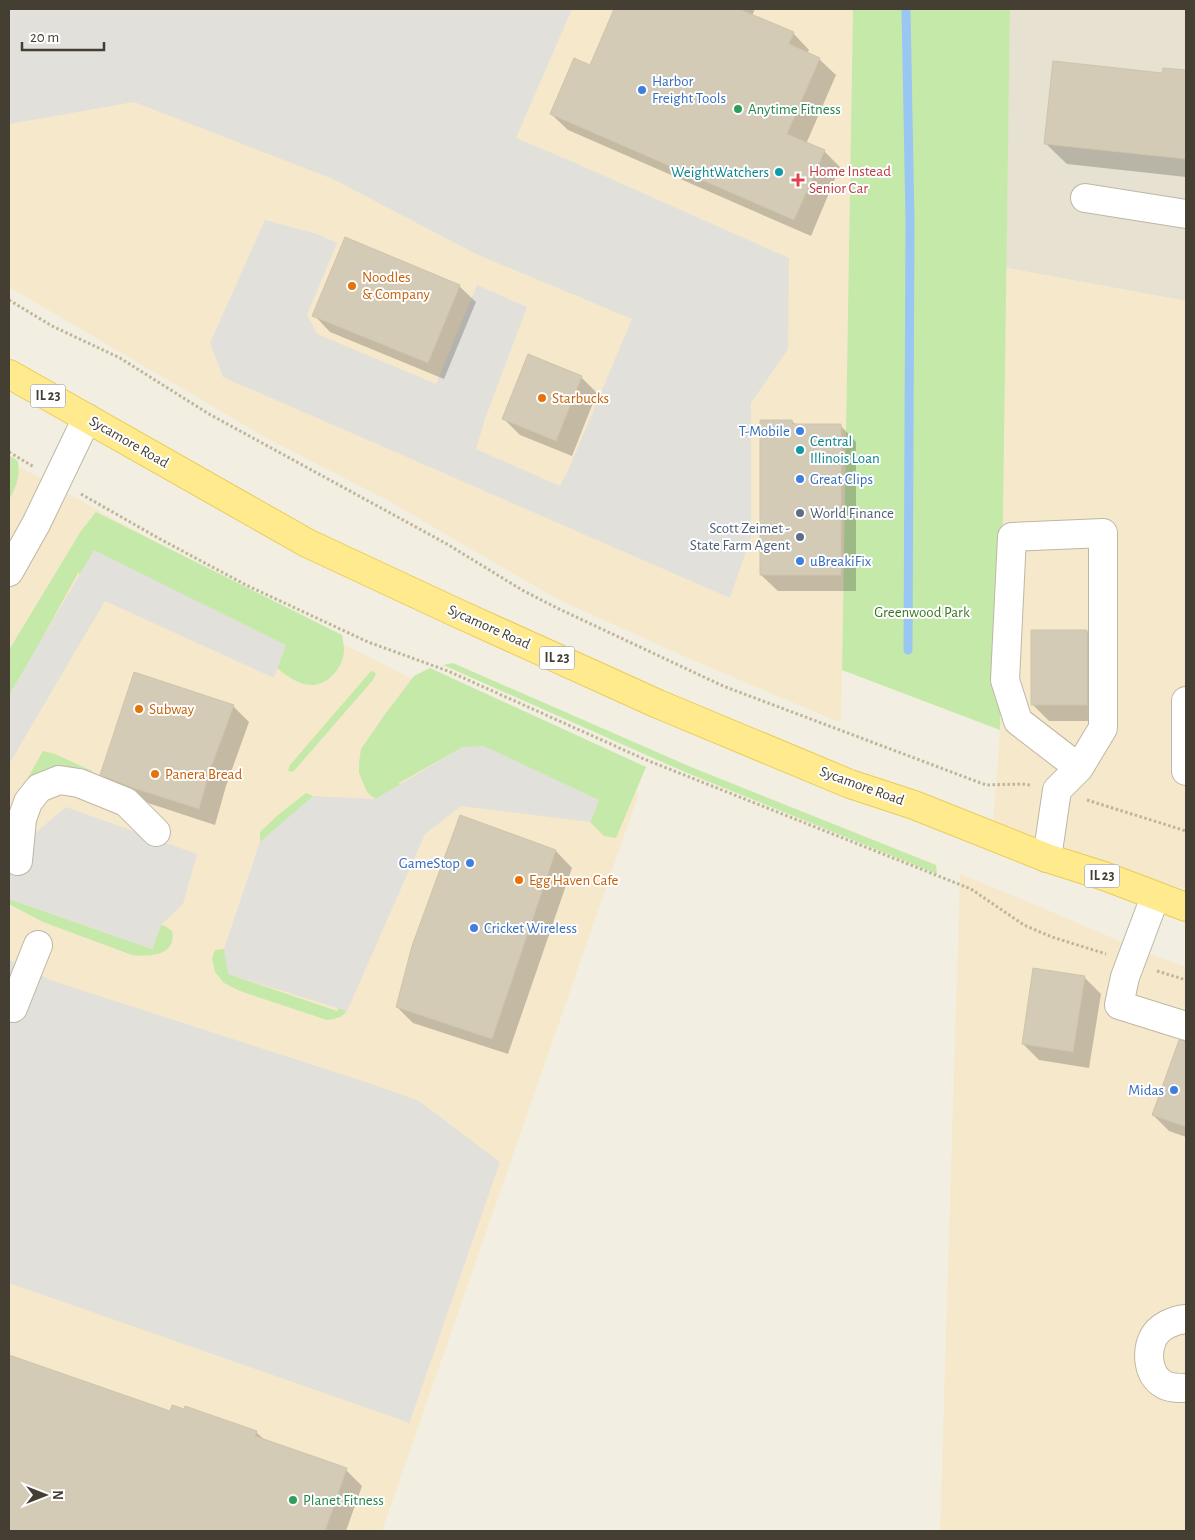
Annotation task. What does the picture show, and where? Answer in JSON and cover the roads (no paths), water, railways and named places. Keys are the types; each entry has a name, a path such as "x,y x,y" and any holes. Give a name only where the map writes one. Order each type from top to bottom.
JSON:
{"main road":[{"name":"Sycamore Road","path":"9,374 307,543 457,613 658,704 841,780 914,805 1047,858"},
{"name":"IL 23","path":"1047,858 1104,876 1155,897 1186,907"}],"street":[{"path":"1085,198 1186,214"},
{"path":"9,572 36,524 86,418"},
{"path":"1047,858 1058,790 1079,768 1103,728 1103,533 1012,537 1005,680 1018,722 1079,768"},
{"path":"1186,701 1186,771"},
{"path":"18,861 22,819 28,802 39,788 59,780 79,783 126,802 156,832"},
{"path":"1155,897 1125,976 1119,1005 1186,1026"},
{"path":"13,1008 38,945"},
{"path":"1186,1319 1170,1323 1159,1330 1153,1338 1149,1351 1149,1364 1155,1378 1164,1386 1186,1388"}],"waterway":[{"path":"906,9 910,221 908,650"}],"place":[{"name":"Harbor Freight Tools","path":"642,90"},
{"name":"Anytime Fitness","path":"738,109"},
{"name":"WeightWatchers","path":"779,172"},
{"name":"Home Instead Senior Car","path":"798,180"},
{"name":"Noodles & Company","path":"352,286"},
{"name":"Starbucks","path":"542,398"},
{"name":"T-Mobile","path":"800,431"},
{"name":"Central Illinois Loan","path":"800,450"},
{"name":"Great Clips","path":"800,479"},
{"name":"World Finance","path":"800,513"},
{"name":"Scott Zeimet - State Farm Agent","path":"800,537"},
{"name":"uBreakiFix","path":"800,561"},
{"name":"Subway","path":"139,709"},
{"name":"Panera Bread","path":"155,774"},
{"name":"GameStop","path":"470,863"},
{"name":"Egg Haven Cafe","path":"519,880"},
{"name":"Cricket Wireless","path":"474,928"},
{"name":"Midas","path":"1174,1090"},
{"name":"Planet Fitness","path":"293,1500"}],"park label":[{"name":"Greenwood Park","path":"922,612"}]}
